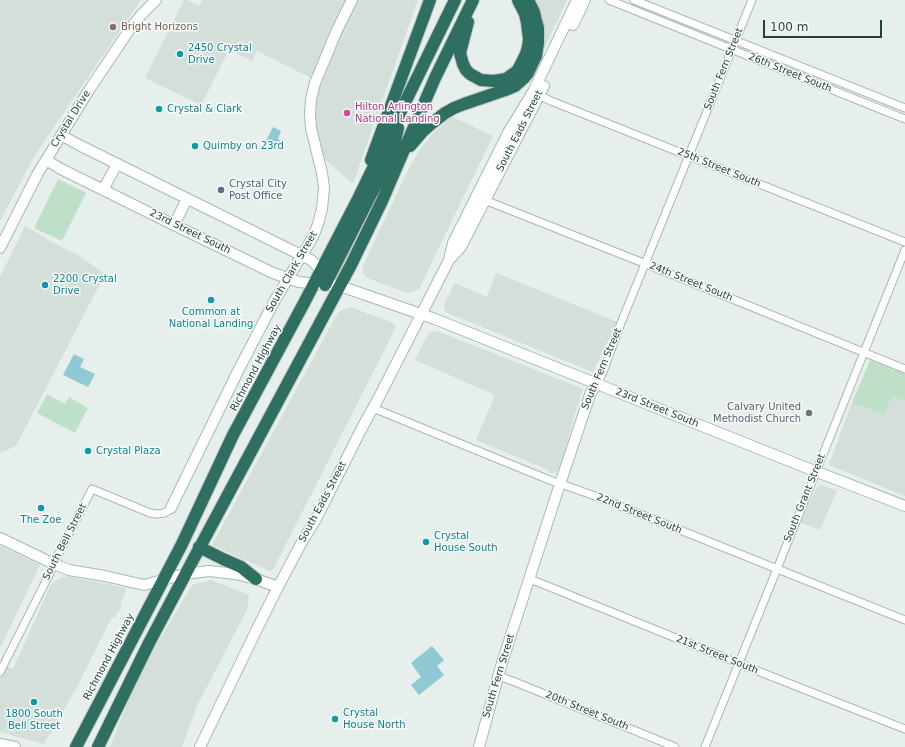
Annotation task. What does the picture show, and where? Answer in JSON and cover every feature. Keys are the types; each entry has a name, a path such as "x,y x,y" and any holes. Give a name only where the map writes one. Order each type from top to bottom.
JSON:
{"highway":[{"path":"358,199 375,146 430,0"},
{"name":"Richmond Highway","path":"76,745 182,544 233,435 323,279 358,199 455,0"},
{"path":"473,0 461,48 461,57 463,64 470,74 481,80 494,81 506,78 517,71 526,54 529,39 528,31 525,14 518,0"},
{"path":"98,747 149,643 199,547 340,286 374,218 435,78 473,0"},
{"path":"402,156 422,131 445,113 464,104 515,86 524,78 536,56 538,43 538,28 534,12 528,0"},
{"path":"323,279 392,151 402,111"},
{"path":"199,547 223,560 241,567 256,579"}],"street":[{"path":"141,15 148,0"},
{"name":"Crystal Drive","path":"0,248 38,173 104,66 141,15 156,0"},
{"name":"South Clark Street","path":"171,508 239,369 275,300 313,237 318,224 324,194 322,173 311,128 310,106 315,83 337,30 352,0"},
{"name":"South Eads Street","path":"536,94 577,0"},
{"name":"South Eads Street","path":"200,747 278,588 316,519 449,260 461,247 509,131 536,94 585,0"},
{"name":"26th Street South","path":"609,0 905,119"},
{"name":"26th Street South","path":"634,0 905,108"},
{"name":"South Fern Street","path":"478,747 499,676 591,392 603,372 752,0"},
{"name":"25th Street South","path":"536,94 905,242"},
{"name":"23rd Street South","path":"61,135 311,260 323,279"},
{"name":"23rd Street South","path":"46,160 103,190 273,273 299,282 323,279 421,314 816,472 905,506"},
{"path":"103,190 117,164"},
{"name":"24th Street South","path":"480,198 905,369"},
{"path":"174,225 187,199"},
{"name":"South Grant Street","path":"705,747 778,569 905,250"},
{"name":"22nd Street South","path":"373,408 532,473 595,496 905,620"},
{"name":"South Bell Street","path":"0,672 92,489 150,513 164,513 171,508"},
{"path":"0,538 54,564 74,571 144,585 185,574 211,571 235,574 256,579 278,588"},
{"name":"21st Street South","path":"530,579 905,728"},
{"name":"20th Street South","path":"499,676 675,747"},
{"path":"0,744 15,747"}],"shaded area":[{"path":"0,0 141,0 35,155 0,221"},
{"path":"184,0 199,6 202,0 418,0 353,184 320,155 314,131 315,80 257,51 252,61 229,50 201,105 145,78"},
{"path":"535,0 567,0 542,53 543,26"},
{"path":"450,116 493,136 419,289 407,293 367,278 363,273 363,266 417,154 434,132 445,123 444,120"},
{"path":"25,226 81,257 105,274 16,446 0,453 0,277"},
{"path":"496,273 617,322 593,372 447,313 444,309 444,304 455,283 487,297"},
{"path":"353,308 391,322 395,325 395,329 273,570 270,571 212,545 335,318 339,312"},
{"path":"437,331 583,389 557,472 551,473 546,469 476,440 495,395 415,360 429,333"},
{"path":"892,396 905,401 905,496 829,465 852,403 883,415"},
{"path":"820,484 837,490 820,530 800,522 817,487"},
{"path":"0,546 40,565 0,648"},
{"path":"67,576 127,588 121,602 120,611 117,611 116,617 112,617 76,689 44,744 0,732 0,663 13,669 51,584 60,578"},
{"path":"211,580 249,595 247,610 197,706 182,747 110,747 137,678 192,585"}],"green space":[{"path":"58,179 86,193 62,241 34,228"},
{"path":"870,360 905,374 905,401 892,396 884,415 852,403"},
{"path":"47,394 65,404 69,397 88,408 75,433 37,413"}],"water":[{"path":"273,127 281,131 278,139 284,143 281,151 265,143"},
{"path":"74,354 84,359 80,367 95,374 88,387 63,375"},
{"path":"432,646 444,660 437,666 444,675 419,695 411,685 421,677 411,663"}],"place":[{"name":"Bright Horizons","path":"113,27"},
{"name":"2450 Crystal Drive","path":"180,54"},
{"name":"Crystal & Clark","path":"159,109"},
{"name":"Hilton Arlington National Landing","path":"347,113"},
{"name":"Quimby on 23rd","path":"195,146"},
{"name":"Crystal City Post Office","path":"221,190"},
{"name":"2200 Crystal Drive","path":"45,285"},
{"name":"Common at National Landing","path":"211,300"},
{"name":"Calvary United Methodist Church","path":"809,413"},
{"name":"Crystal Plaza","path":"88,451"},
{"name":"The Zoe","path":"41,508"},
{"name":"Crystal House South","path":"426,542"},
{"name":"1800 South Bell Street","path":"34,702"},
{"name":"Crystal House North","path":"335,719"}]}
